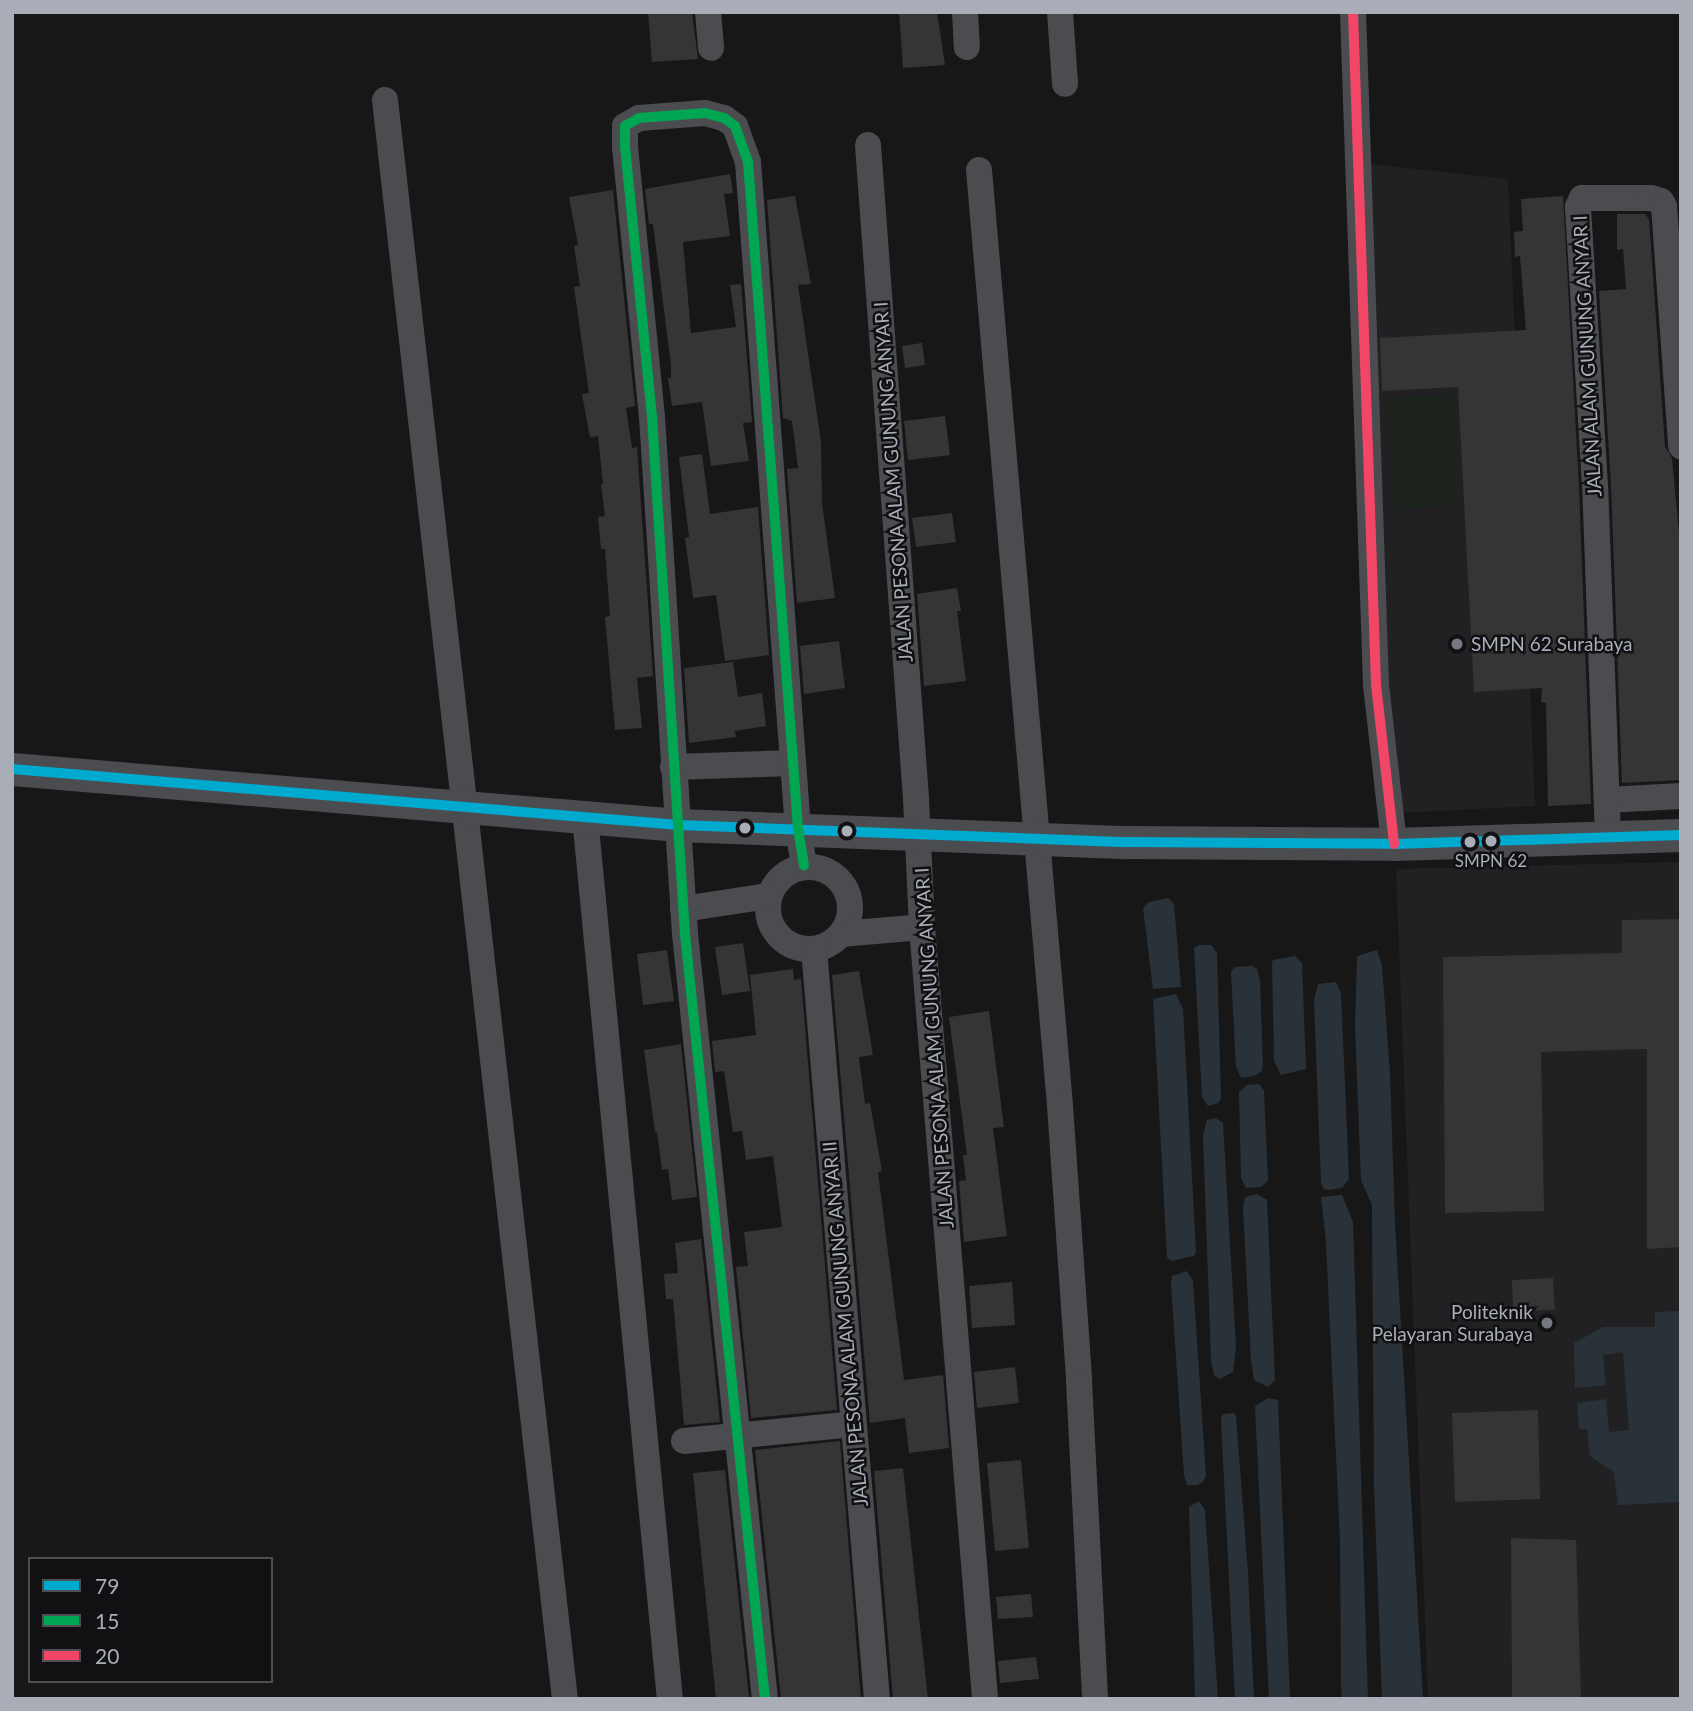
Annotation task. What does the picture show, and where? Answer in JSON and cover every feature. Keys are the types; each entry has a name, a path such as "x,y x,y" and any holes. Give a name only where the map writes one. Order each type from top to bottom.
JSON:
{"street":[{"path":"708,12 711,48"},
{"path":"965,12 967,47"},
{"path":"1060,12 1065,85"},
{"path":"1353,12 1376,685 1394,844"},
{"path":"385,100 467,807 565,1699"},
{"path":"765,1699 683,909 652,417 625,126 639,118 705,113 724,118 735,126 744,144 750,173 798,828 804,866"},
{"name":"JALAN PESONA ALAM GUNUNG ANYAR I","path":"868,145 918,832 922,927 985,1699"},
{"path":"979,170 1039,838 1079,1381 1094,1699"},
{"name":"JALAN ALAM GUNUNG ANYAR I","path":"1608,837 1595,485 1578,207 1582,198 1651,198 1661,201 1664,206 1681,446"},
{"path":"673,768 793,763"},
{"path":"12,769 678,825 1127,842 1394,844 1681,835"},
{"path":"1607,800 1681,796"},
{"path":"585,817 670,1699"},
{"path":"804,866 821,867 835,875 846,888 850,903 849,919 841,934 828,944 814,949 797,948 782,940 772,927 766,912 768,895 776,881 788,871 804,866"},
{"path":"683,909 768,895"},
{"path":"841,934 922,927"},
{"name":"JALAN PESONA ALAM GUNUNG ANYAR II","path":"814,949 877,1699"},
{"path":"684,1441 853,1424"}],"shaded area":[{"name":"SMPN 62 Surabaya","path":"1371,164 1508,179 1535,806 1397,813 1377,483"},
{"path":"1454,394 1460,505 1394,509 1387,398"},
{"name":"Politeknik Pelayaran Surabaya","path":"1681,862 1681,1699 1428,1699 1396,869"},
{"path":"1168,898 1174,904 1181,987 1153,989 1143,908 1149,902"},
{"path":"1211,945 1217,953 1221,1098 1218,1103 1208,1106 1202,1097 1194,948"},
{"path":"1377,950 1382,965 1390,1073 1395,1224 1423,1699 1382,1699 1374,1486 1372,1205 1361,1180 1355,1027 1357,956"},
{"path":"1295,956 1302,963 1306,1069 1281,1075 1274,1061 1272,963 1273,960"},
{"path":"1252,966 1257,969 1260,981 1263,1066 1262,1071 1254,1076 1241,1078 1236,1067 1231,972 1235,967"},
{"path":"1336,982 1341,993 1349,1179 1342,1188 1330,1190 1324,1189 1321,1183 1314,1000 1318,984"},
{"path":"1176,994 1183,1009 1196,1252 1194,1256 1171,1261 1167,1257 1153,999"},
{"path":"1259,1084 1264,1091 1268,1181 1261,1187 1246,1188 1241,1178 1239,1092 1247,1085"},
{"path":"1216,1118 1223,1123 1236,1347 1233,1372 1220,1379 1214,1375 1211,1360 1203,1135 1207,1120"},
{"path":"1257,1194 1267,1200 1275,1380 1268,1387 1254,1380 1251,1360 1243,1208 1245,1197"},
{"path":"1342,1195 1353,1222 1368,1699 1342,1699 1341,1684 1340,1541 1326,1242 1321,1197"},
{"path":"1187,1271 1193,1281 1206,1476 1203,1482 1197,1485 1187,1485 1184,1475 1171,1284 1172,1276"},
{"path":"1681,1311 1681,1502 1618,1505 1614,1472 1590,1456 1587,1429 1579,1429 1577,1403 1606,1399 1609,1432 1629,1430 1623,1352 1603,1355 1606,1385 1575,1388 1574,1343 1603,1327 1655,1327 1655,1312"},
{"path":"1268,1398 1278,1400 1290,1699 1269,1699 1255,1406"},
{"path":"1234,1413 1248,1573 1254,1699 1235,1699 1221,1419 1223,1414"},
{"path":"1199,1501 1205,1510 1218,1699 1195,1699 1189,1507"}],"building":[{"path":"648,12 692,12 698,59 652,62"},
{"path":"899,12 937,12 945,65 903,68"},
{"path":"730,174 733,193 724,194 730,236 683,242 691,333 736,327 730,285 741,284 752,422 743,423 749,461 711,466 702,402 672,406 668,378 671,378 671,365 653,224 649,224 645,189"},
{"path":"613,190 635,406 626,408 632,448 637,447 653,676 637,678 642,728 615,730 605,617 610,616 605,549 601,549 598,517 605,516 603,484 598,436 590,437 582,394 589,393 574,287 580,286 574,246 578,245 569,197"},
{"path":"795,196 811,284 798,285 821,442 822,503 835,598 797,603 787,469 798,468 792,421 783,418 767,200"},
{"path":"1563,196 1579,487 1591,804 1548,806 1546,703 1541,702 1542,688 1474,692 1458,387 1382,391 1380,338 1526,330 1520,256 1515,257 1514,232 1523,231 1521,199"},
{"path":"1617,214 1645,214 1649,219 1665,447 1672,458 1680,544 1681,780 1622,783 1611,485 1599,291 1626,289 1623,249 1617,250"},
{"path":"922,343 925,365 905,368 902,346"},
{"path":"945,416 950,455 908,460 904,421"},
{"path":"702,454 710,514 758,507 769,655 725,661 716,595 693,598 679,457"},
{"path":"952,513 956,542 916,547 912,518"},
{"path":"957,588 961,611 957,611 966,681 924,686 917,594"},
{"path":"839,641 845,688 804,694 800,646"},
{"path":"733,662 738,697 762,693 766,726 735,731 736,737 689,743 684,668"},
{"path":"1681,919 1681,1247 1647,1249 1647,1049 1541,1052 1544,1211 1445,1213 1443,957 1622,953 1622,920"},
{"path":"743,943 750,991 722,995 715,947"},
{"path":"667,950 674,1001 643,1005 637,954"},
{"path":"793,969 794,980 801,979 837,1410 751,1418 736,1267 748,1266 744,1232 782,1227 773,1156 746,1160 742,1131 733,1132 724,1071 715,1072 712,1041 756,1035 750,975"},
{"path":"859,971 873,1055 859,1057 865,1104 870,1103 882,1171 878,1172 904,1380 943,1375 949,1448 909,1453 905,1418 870,1423 832,975"},
{"path":"989,1011 1004,1127 993,1128 1007,1236 964,1242 959,1181 966,1180 963,1155 967,1155 949,1017"},
{"path":"681,1044 697,1197 672,1200 668,1169 662,1170 644,1050"},
{"path":"701,1239 720,1422 684,1425 673,1299 666,1299 664,1274 678,1273 675,1243"},
{"path":"1553,1278 1555,1310 1513,1311 1512,1280"},
{"path":"1012,1282 1015,1325 972,1328 969,1286"},
{"path":"1015,1367 1019,1403 977,1408 974,1372"},
{"path":"1538,1410 1540,1499 1455,1502 1452,1413"},
{"path":"840,1441 861,1699 781,1699 755,1450"},
{"path":"1021,1460 1029,1548 995,1551 987,1463"},
{"path":"903,1468 928,1699 893,1699 874,1471"},
{"path":"725,1470 749,1699 716,1699 693,1473"},
{"path":"1511,1538 1576,1540 1581,1699 1512,1699"},
{"path":"1031,1594 1033,1617 998,1619 996,1597"},
{"path":"1036,1657 1039,1679 1000,1683 998,1661"}],"transit line":[{"name":"20","path":"1353,12 1376,685 1394,844"},
{"name":"15","path":"765,1699 685,934 652,417 625,147 625,126 639,118 705,113 724,118 735,126 748,162 798,828 804,866"},
{"name":"79","path":"12,769 679,825 1127,842 1394,844 1681,835"}],"place":[{"name":"SMPN 62 Surabaya","path":"1457,644"},
{"name":"SMPN 62","path":"1491,841"},
{"name":"Politeknik Pelayaran Surabaya","path":"1547,1323"}]}
